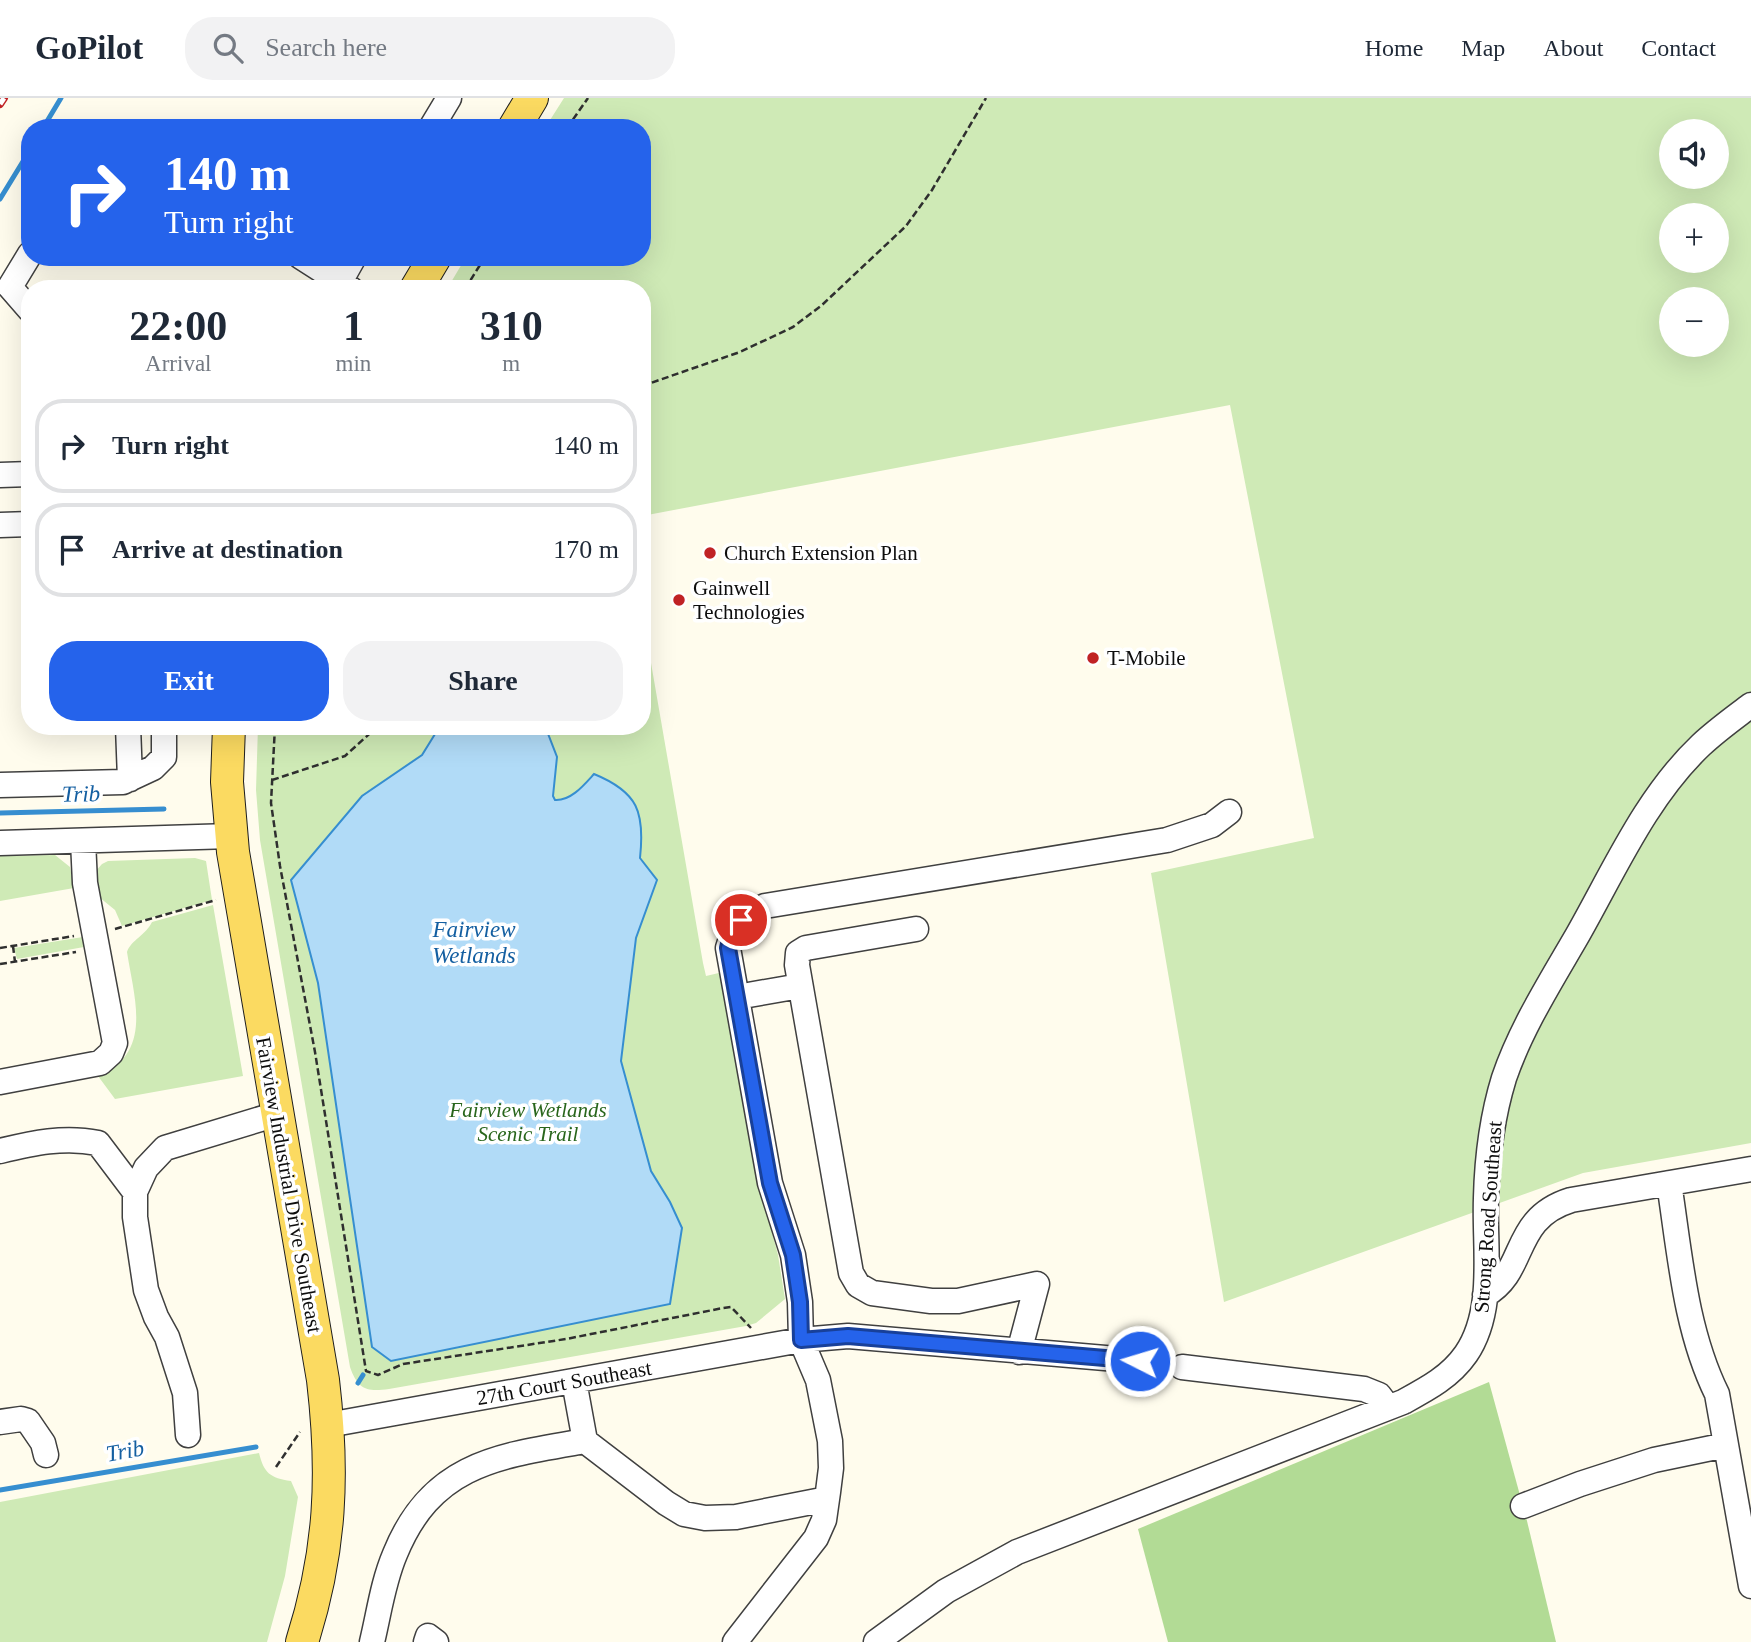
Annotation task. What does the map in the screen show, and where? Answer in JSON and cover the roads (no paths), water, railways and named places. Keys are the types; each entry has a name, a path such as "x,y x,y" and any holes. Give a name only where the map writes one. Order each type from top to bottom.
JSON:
{"main road":[{"path":"519,119 532,98"},
{"name":"Fairview Industrial Drive Southeast","path":"229,735 227,782 239,893 323,1380 314,1429 330,1458 325,1546 302,1642"}],"street":[{"path":"436,119 449,98"},
{"path":"21,300 10,287 23,266"},
{"path":"314,266 334,280"},
{"path":"0,475 21,474"},
{"path":"0,525 21,524"},
{"name":"Strong Road Southeast","path":"876,1642 946,1591 1017,1552 1388,1408 1429,1388 1455,1367 1475,1339 1485,1295 1489,1148 1497,1105 1516,1049 1552,979 1654,800 1701,745 1751,705"},
{"path":"128,735 130,779"},
{"path":"0,785 123,782 153,768 164,757 164,735"},
{"path":"735,1642 816,1538 824,1520 831,1468 830,1441 818,1380 801,1340 800,1302 793,1255 770,1183 728,948 732,932 751,911 765,906 1167,840 1212,825 1229,812"},
{"path":"0,843 231,836"},
{"path":"0,1082 100,1062 111,1053 116,1043 90,942 83,841"},
{"path":"916,929 806,948 798,953 800,986 851,1273 858,1285 872,1293 931,1301 958,1301 1037,1284 1019,1352"},
{"path":"737,997 800,986"},
{"path":"188,1435 185,1393 167,1337 146,1290 136,1228 135,1192 146,1168 165,1148 277,1114"},
{"path":"0,1151 41,1141 63,1139 98,1143 135,1192"},
{"path":"1485,1295 1498,1288 1532,1226 1553,1206 1571,1200 1751,1169"},
{"path":"1669,1183 1690,1315 1703,1366 1717,1394 1751,1586"},
{"name":"27th Court Southeast","path":"314,1429 801,1340 848,1336 1140,1361"},
{"path":"1182,1367 1364,1389 1380,1395 1388,1408"},
{"path":"574,1381 585,1441 684,1514 705,1518 736,1517 827,1499"},
{"path":"0,1422 21,1419 28,1421 43,1443 46,1455"},
{"path":"372,1642 394,1556 409,1523 430,1497 452,1478 478,1465 505,1456 585,1441"},
{"path":"1523,1506 1654,1460 1726,1445"},
{"path":"426,1642 428,1636 436,1642"}],"water":[{"name":"Fairview Wetlands","path":"434,735 548,735 557,757 553,796 555,800 572,795 594,774 620,788 635,806 641,828 640,858 657,880 636,938 621,1061 651,1171 682,1228 670,1304 391,1361 372,1347 318,983 291,880 362,796 422,755"}],"waterway":[{"path":"48,119 61,98"},
{"path":"0,199 21,165"},
{"name":"Trib","path":"0,813 164,809"},
{"name":"Trib","path":"358,1383 363,1375"},
{"name":"Trib","path":"0,1490 256,1447"}],"railway":[{"path":"0,104 4,98"}],"place":[{"name":"Church Extension Plan","path":"710,553"},
{"name":"Gainwell Technologies","path":"679,600"},
{"name":"T-Mobile","path":"1093,658"}],"park label":[{"name":"Fairview Wetlands Scenic Trail","path":"528,1122"}]}
